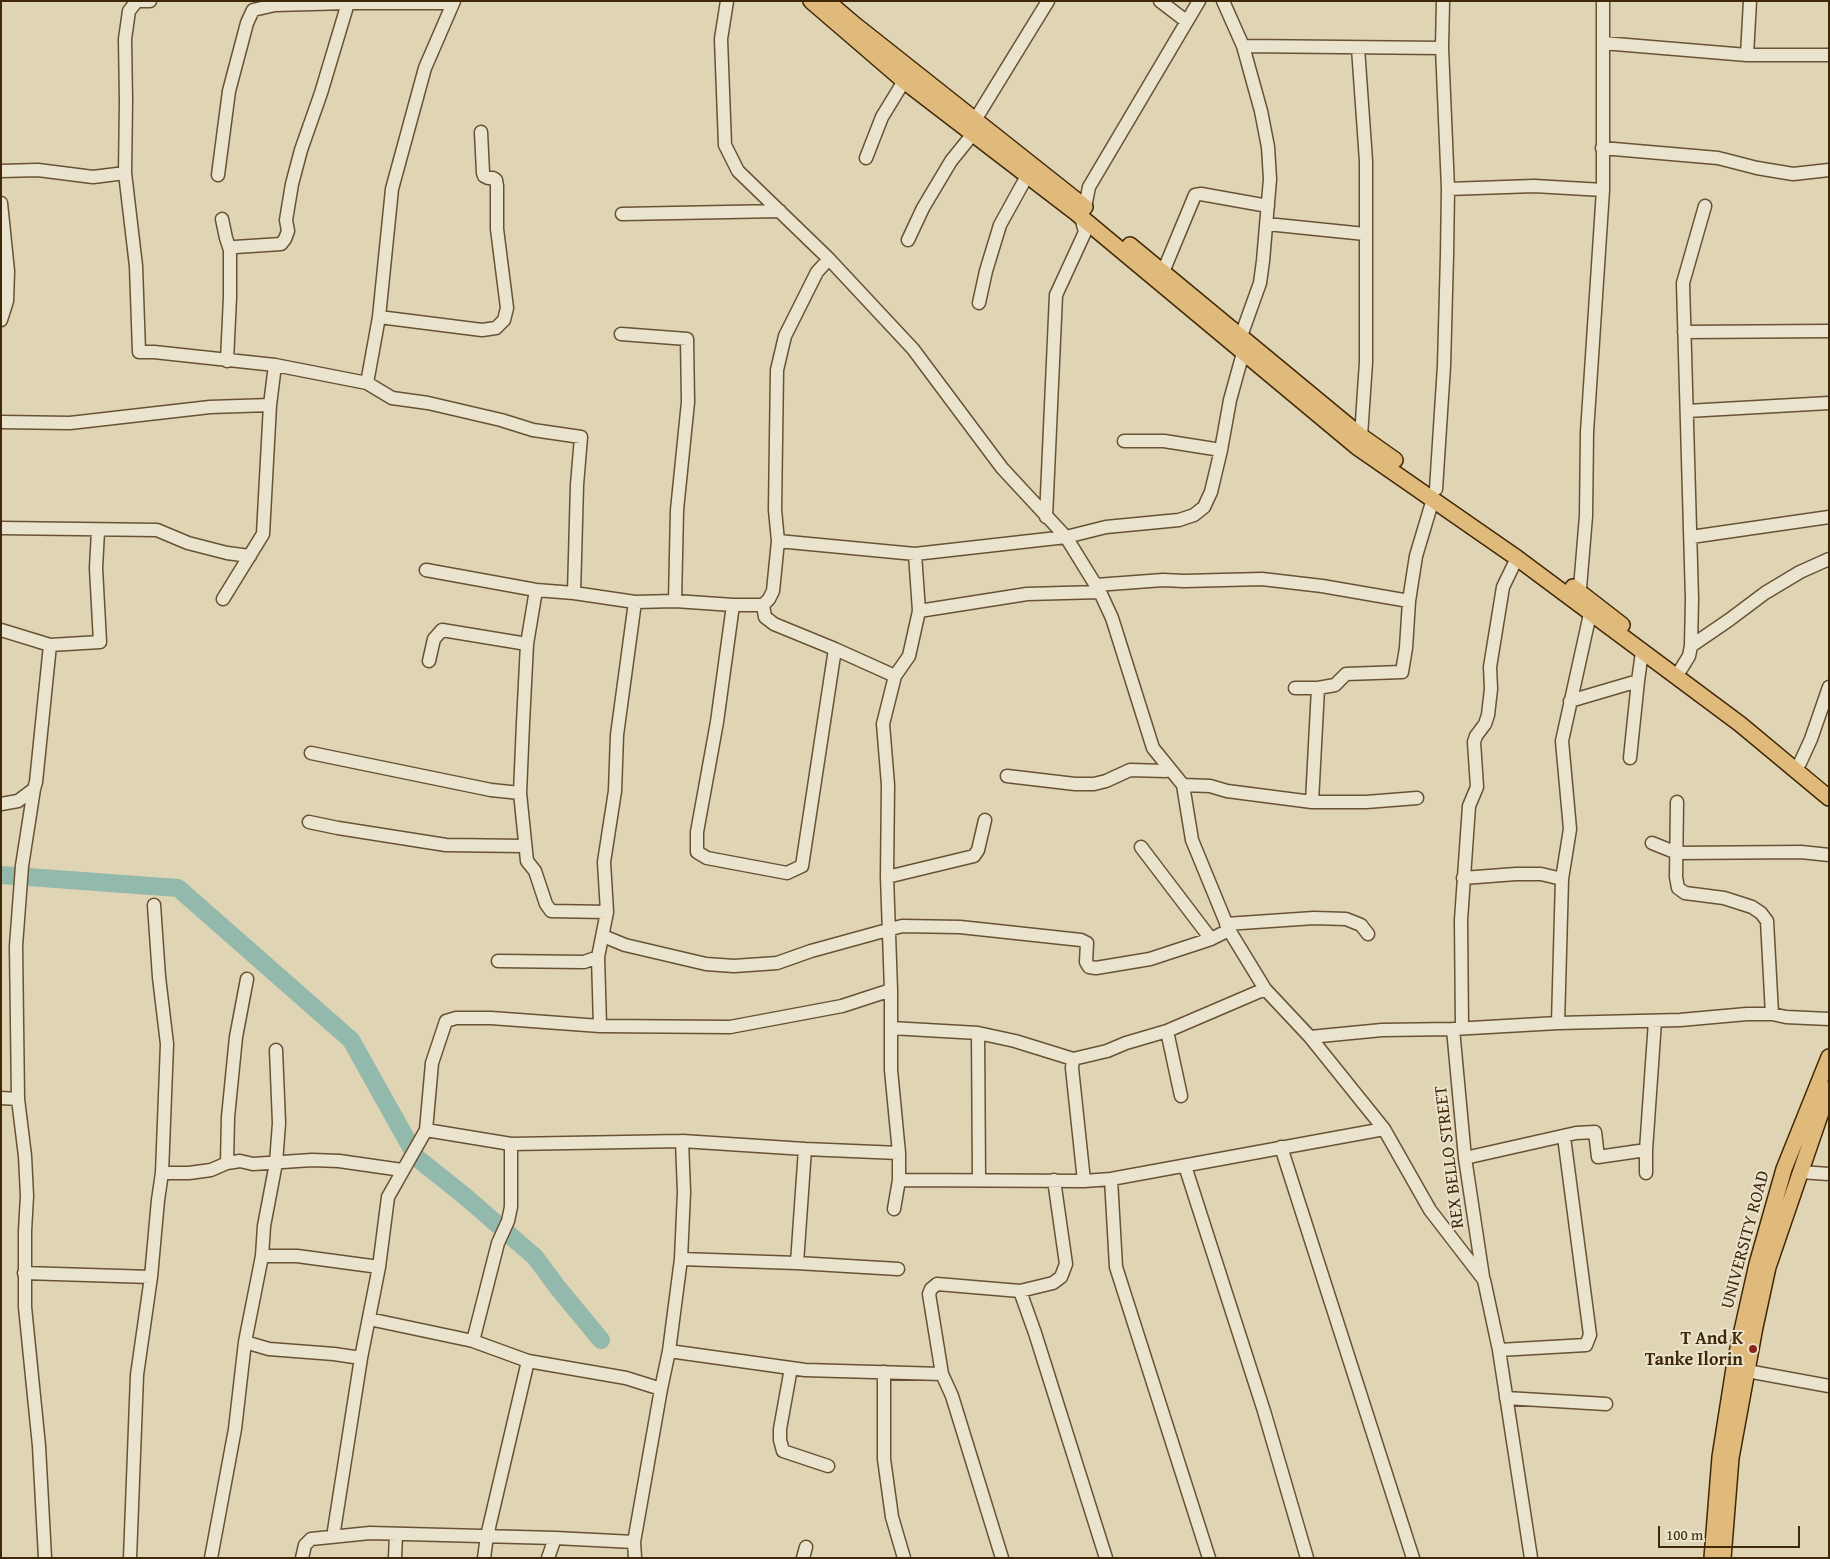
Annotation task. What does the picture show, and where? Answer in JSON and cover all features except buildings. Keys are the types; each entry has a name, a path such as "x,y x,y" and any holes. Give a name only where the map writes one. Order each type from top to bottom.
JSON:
{"main road":[{"path":"811,1 833,8 974,127 1163,272 1241,336 1359,441"},
{"path":"833,8 904,81 974,127 1027,176 1083,212 1243,353 1359,441 1583,603 1642,652 1740,724 1829,798"},
{"path":"1434,494 1517,558 1681,669 1746,717 1829,788"},
{"name":"UNIVERSITY ROAD","path":"1712,1558 1720,1457 1735,1362 1756,1264 1784,1168 1829,1057"},
{"name":"UNIVERSITY ROAD","path":"1722,1558 1731,1458 1768,1267 1829,1089"}],"street":[{"path":"150,1 135,2 129,11 125,39 125,173 136,266 139,352 274,365 367,383 392,398 428,403 533,430 581,438 577,486 574,593"},
{"path":"726,1 721,39 724,145 738,171 829,258 912,349 1002,468 1066,537 1098,588 1112,618 1153,748 1183,785 1192,840 1228,927 1265,989 1310,1037 1384,1129 1430,1210 1484,1280"},
{"path":"908,240 923,208 974,127 1048,1"},
{"path":"1160,1 1186,21"},
{"path":"1046,517 1056,296 1085,232 1083,212 1089,187 1199,1"},
{"path":"1223,1 1243,46 1261,110 1268,147 1270,179 1260,283 1241,336"},
{"path":"1295,688 1318,688 1335,685 1346,674 1402,672 1406,648 1409,601 1416,556 1434,494 1444,366 1448,189 1442,48 1443,1"},
{"path":"1558,1023 1562,879 1570,829 1562,741 1570,701 1583,603 1586,432 1603,190 1603,1"},
{"path":"1747,55 1750,1"},
{"path":"218,175 229,91 247,23 253,10 275,3 453,2 426,68 392,189 379,317 367,383"},
{"path":"230,250 235,247 281,244 285,239 288,231 286,220 292,184 301,150 321,94 348,3"},
{"path":"1603,43 1747,55 1829,55"},
{"path":"1243,46 1442,48"},
{"path":"1358,48 1366,161 1366,362 1359,441"},
{"path":"866,158 882,117 904,81"},
{"path":"379,317 482,330 496,328 504,320 507,308 498,229 497,186 496,180 484,176 483,173 481,132"},
{"path":"1602,148 1718,158 1793,174 1829,170"},
{"path":"1,172 38,170 93,177 125,173"},
{"path":"979,303 986,271 1000,225 1027,176"},
{"path":"1448,189 1534,186 1603,190"},
{"path":"1163,272 1195,196 1201,194 1268,206"},
{"path":"1,203 8,271 7,301 1,320"},
{"path":"1681,669 1689,656 1691,646 1691,538 1683,283 1705,206"},
{"path":"622,214 780,211"},
{"path":"222,219 230,250 227,361"},
{"path":"1267,224 1365,234"},
{"path":"426,570 536,590 574,593 635,602 675,601 733,606 763,605 773,591 778,541 775,510 777,370 785,336 817,272 829,258"},
{"path":"1684,332 1829,331"},
{"path":"621,334 687,339 688,402 677,510 675,601"},
{"path":"778,541 915,554 1066,537 1106,527 1179,520 1194,515 1204,507 1211,492 1230,400 1243,353"},
{"path":"223,599 263,534 274,365"},
{"path":"1687,411 1829,403"},
{"path":"1,422 70,423 210,407 270,405"},
{"path":"1124,441 1164,441 1221,450"},
{"path":"1691,538 1829,517"},
{"path":"1,528 157,530 188,543 227,553 250,556"},
{"path":"1,630 50,646 100,642 96,568 98,530"},
{"path":"894,1209 899,1153 891,1070 891,990 886,878 888,785 883,724 895,676 908,656 919,611 915,554"},
{"name":"REX BELLO STREET","path":"1517,558 1503,587 1490,667 1488,715 1474,742 1477,787 1469,806 1463,878 1458,1029 1465,1158 1531,1558"},
{"path":"1691,646 1765,593 1800,572 1829,559"},
{"path":"919,611 1027,594 1163,580 1262,579 1322,586 1409,601"},
{"path":"536,590 527,644 520,793 526,861 535,871 548,908 552,911 607,912"},
{"path":"600,1026 598,957 607,912 604,862 615,791 617,735 635,602"},
{"path":"763,605 766,617 774,624 895,676"},
{"path":"733,606 717,722 697,832 697,852 707,858 788,873 802,866 835,649"},
{"path":"429,661 434,639 442,630 527,644"},
{"path":"44,1558 41,1476 29,1363 24,1273 27,1196 25,1156 18,1099 16,946 22,866 36,782 50,646"},
{"path":"1630,758 1642,652"},
{"path":"1570,701 1638,681"},
{"path":"1800,762 1811,739 1829,687"},
{"path":"1312,802 1318,688"},
{"path":"311,753 492,790 520,793"},
{"path":"1007,776 1075,784 1094,784 1130,770 1166,771 1170,769"},
{"path":"1183,785 1210,786 1227,791 1312,802 1366,802 1417,798"},
{"path":"1,804 18,801 34,789"},
{"path":"1678,802 1678,888 1685,893 1724,898 1762,912 1767,921 1772,1014"},
{"path":"886,878 974,856 978,850 985,820"},
{"path":"309,822 446,845 525,846"},
{"path":"1652,843 1677,853 1801,852 1829,855"},
{"path":"1141,847 1211,939"},
{"path":"1463,878 1541,874 1562,879"},
{"path":"130,1558 137,1375 151,1277 162,1173 167,1044 158,977 154,905"},
{"path":"603,936 634,947 706,964 734,966 777,962 902,926 960,927 1081,940 1087,943 1086,962 1089,967 1096,968 1150,959 1211,939 1228,927 1314,918 1346,919 1361,925 1368,934"},
{"path":"498,961 584,962 598,957"},
{"path":"227,1163 228,1116 236,1037 247,979"},
{"path":"891,1028 978,1033 1015,1041 1073,1060 1108,1051 1126,1043 1167,1030 1265,989"},
{"path":"333,1537 361,1358 379,1267 388,1197 426,1130 432,1063 446,1020 456,1018 491,1018 600,1026 730,1027 842,1006 891,990"},
{"path":"1310,1037 1382,1030 1458,1029 1558,1023 1655,1021 1772,1014 1786,1017 1829,1019"},
{"path":"1646,1173 1655,1021"},
{"path":"1167,1030 1181,1096"},
{"path":"978,1033 979,1180"},
{"path":"211,1558 235,1428 246,1342 262,1256 264,1226 276,1163 279,1123 276,1050"},
{"path":"1073,1060 1072,1068 1084,1181"},
{"path":"1,1098 18,1099"},
{"path":"898,1180 1084,1181 1111,1179 1384,1129"},
{"path":"426,1130 511,1144 682,1141 899,1153"},
{"path":"1465,1158 1576,1133 1595,1132 1598,1157 1646,1150"},
{"path":"1498,1350 1586,1345 1590,1336 1564,1137"},
{"path":"635,1558 634,1542 669,1351 681,1259 684,1192 682,1141"},
{"path":"473,1341 498,1244 508,1221 511,1207 511,1144"},
{"path":"1281,1147 1413,1558"},
{"path":"797,1263 805,1149"},
{"path":"162,1173 188,1173 211,1170 227,1163 240,1161 252,1164 312,1160 339,1161 402,1170"},
{"path":"1185,1166 1264,1411 1308,1558"},
{"path":"1800,1172 1829,1174"},
{"path":"1111,1179 1116,1267 1208,1558"},
{"path":"1002,1558 952,1396 942,1374 929,1294 931,1288 937,1284 1020,1291 1053,1284 1061,1277 1066,1264 1054,1180"},
{"path":"262,1256 297,1256 379,1267"},
{"path":"681,1259 797,1263 898,1270"},
{"path":"24,1273 151,1277"},
{"path":"1020,1291 1106,1558"},
{"path":"369,1320 473,1341 528,1361 626,1378 661,1390"},
{"path":"246,1342 279,1350 361,1358"},
{"path":"669,1351 805,1370 942,1374"},
{"path":"484,1558 487,1536 528,1361"},
{"path":"791,1368 780,1429 783,1451 828,1466"},
{"path":"1747,1371 1829,1386"},
{"path":"884,1372 884,1459 892,1517 904,1558"},
{"path":"1506,1398 1606,1404"},
{"path":"302,1558 305,1545 311,1539 370,1534 555,1538 634,1542"},
{"path":"395,1558 396,1534"},
{"path":"548,1558 555,1538"}],"waterway":[{"path":"1,875 178,888 351,1040 417,1158 535,1257 601,1340"}],"place":[{"name":"T And K Tanke Ilorin","path":"1753,1349"}]}
